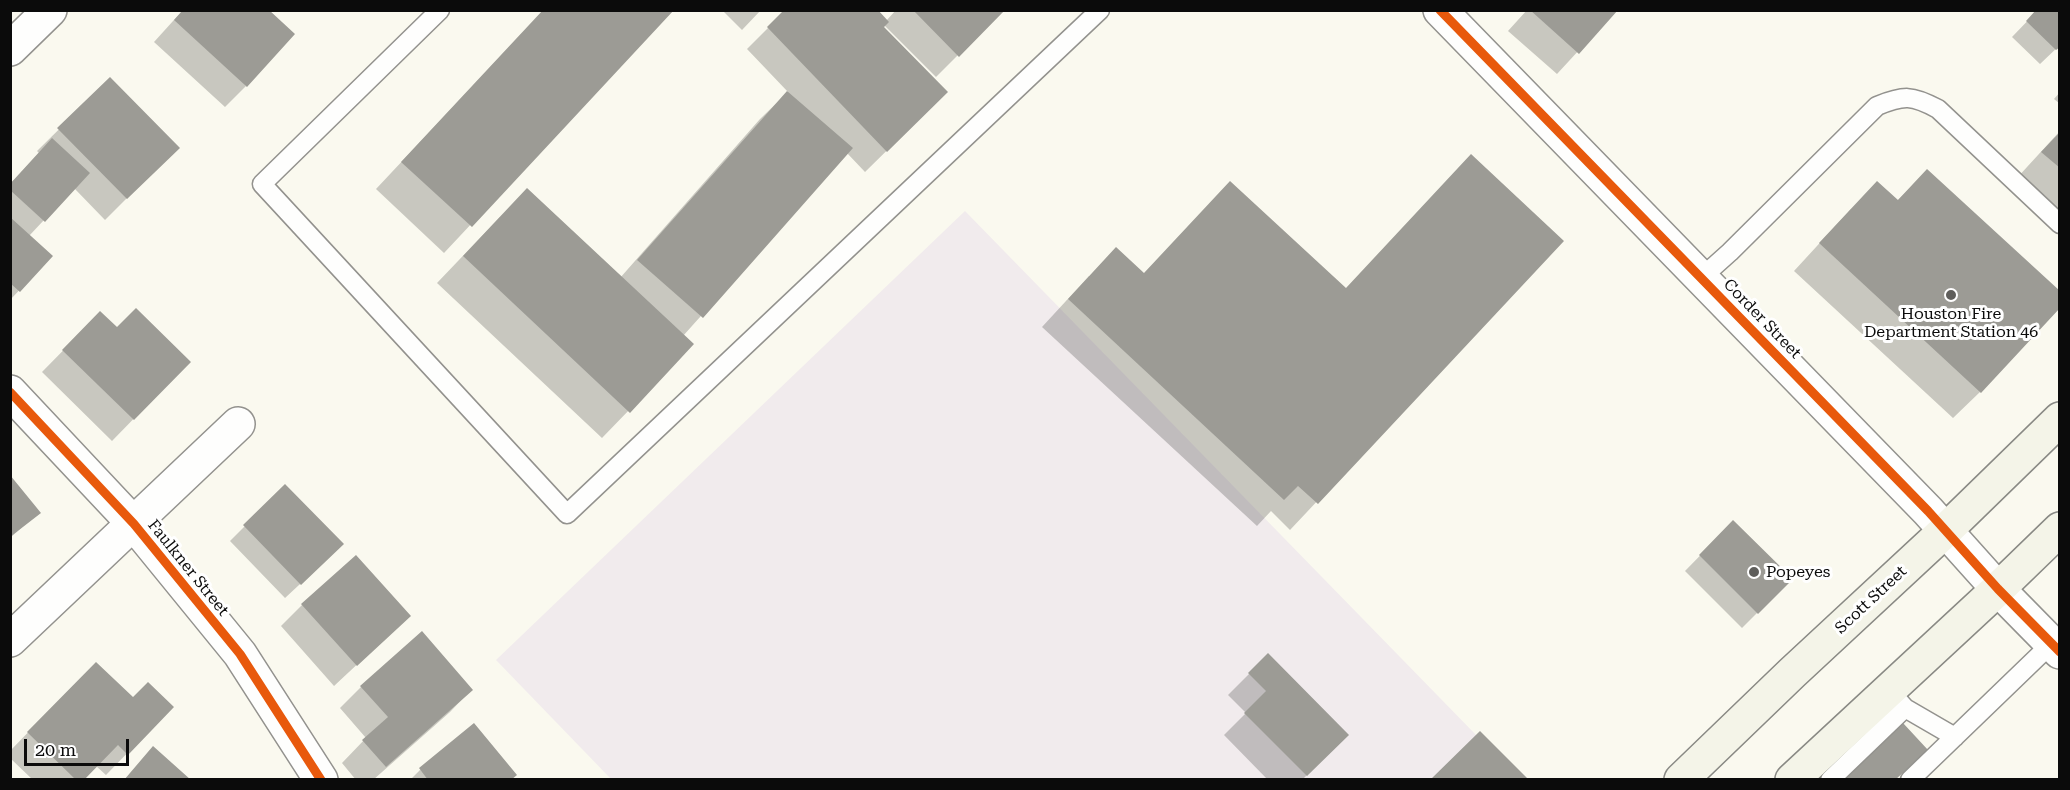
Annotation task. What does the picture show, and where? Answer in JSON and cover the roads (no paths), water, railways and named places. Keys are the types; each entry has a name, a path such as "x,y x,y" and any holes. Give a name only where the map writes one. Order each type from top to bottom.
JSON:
{"main road":[{"name":"Scott Street","path":"1681,780 1792,673 1946,531 2060,419"},
{"path":"1792,780 1897,699 1998,589 2060,529"}],"street":[{"path":"10,49 50,10"},
{"name":"Corder Street","path":"1440,10 1946,531 2055,648"},
{"name":"Faulkner Street","path":"10,392 134,525 240,654 321,780"},
{"path":"10,640 238,424"}],"lane":[{"path":"440,10 262,184 567,514 1100,10"},
{"path":"1701,278 1877,106 1898,97 1918,98 1938,109 2060,224"},
{"path":"1911,780 1955,737 2055,648"},
{"path":"1830,780 1897,699 1955,737"}],"place":[{"name":"Houston Fire Department Station 46","path":"1951,295"},
{"name":"Popeyes","path":"1754,572"}]}
